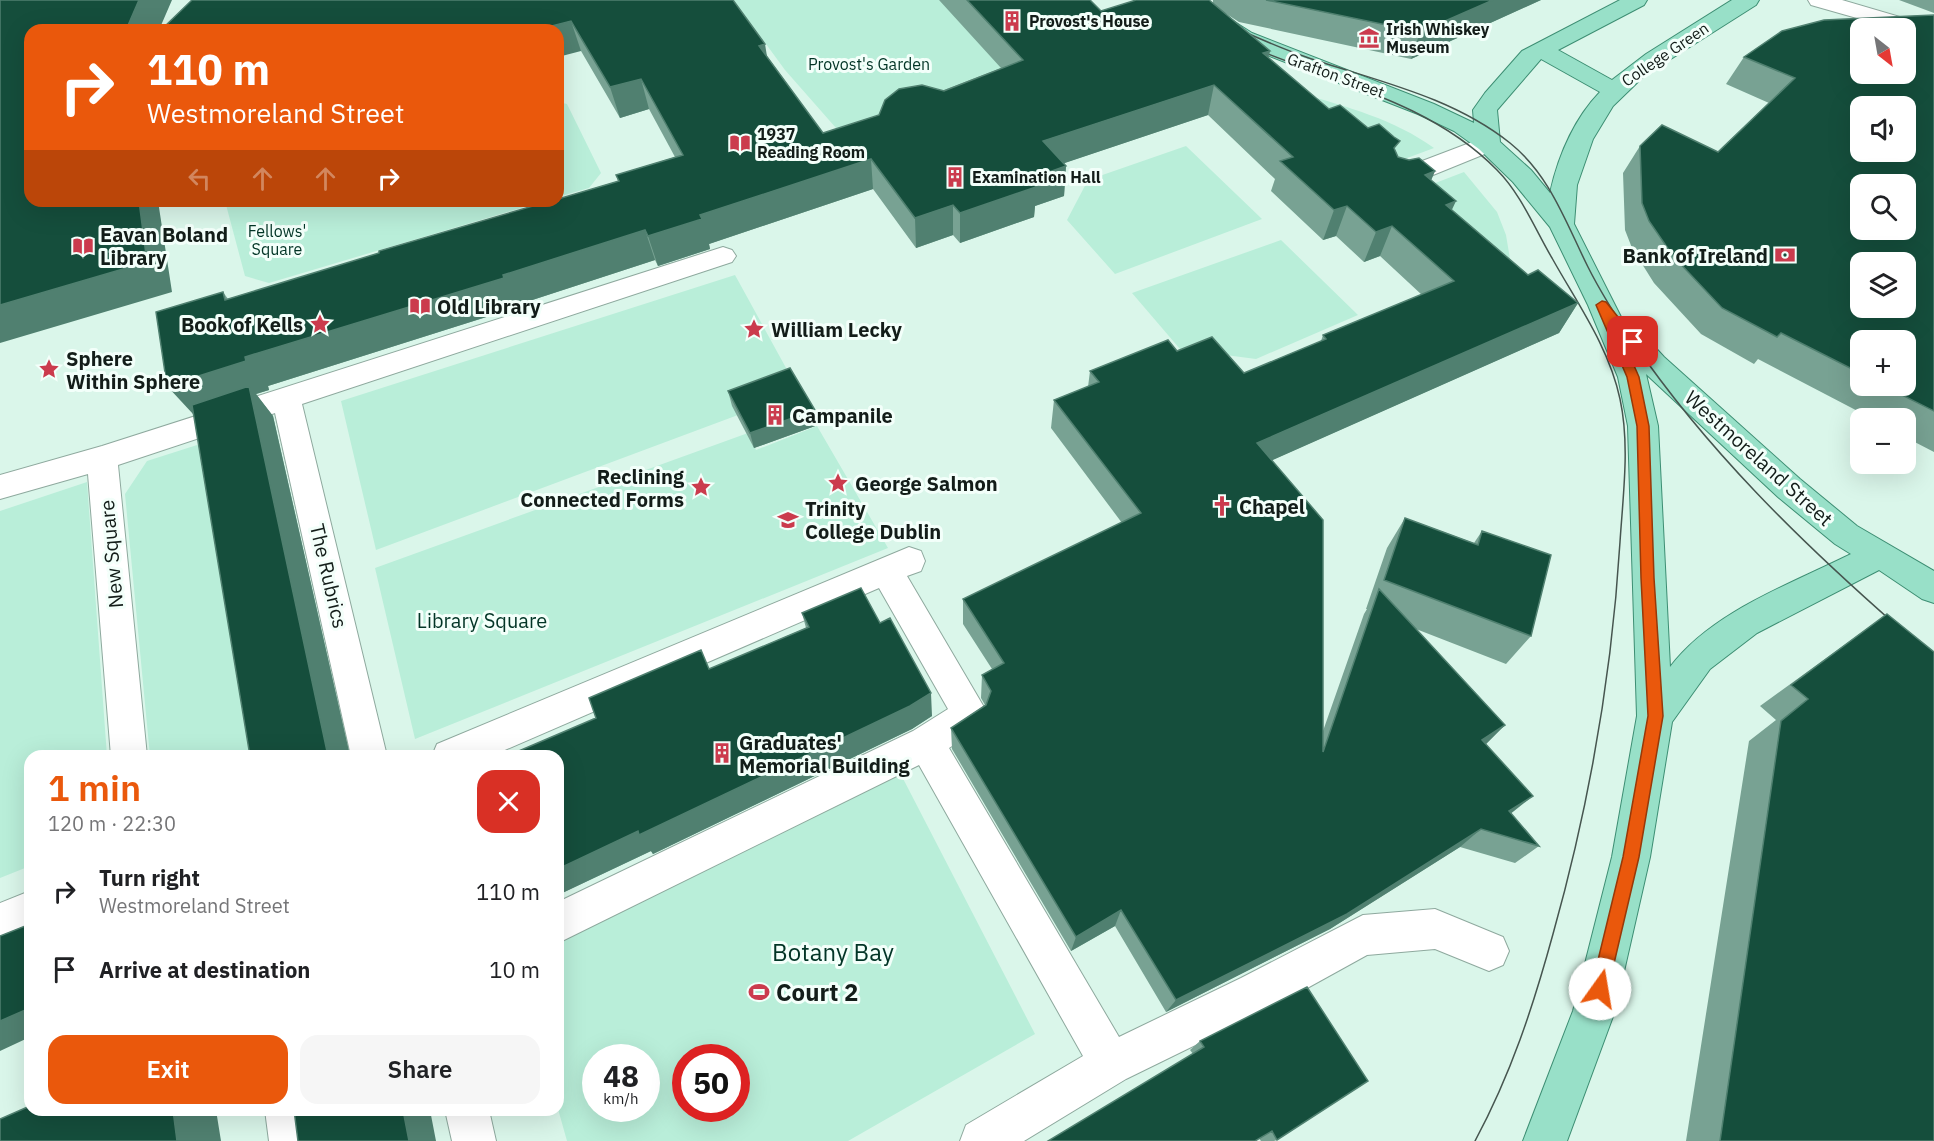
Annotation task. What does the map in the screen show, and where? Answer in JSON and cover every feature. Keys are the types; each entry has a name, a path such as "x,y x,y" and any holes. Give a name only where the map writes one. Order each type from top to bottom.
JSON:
{"main road":[{"name":"Grafton Street","path":"1186,0 1216,22 1261,46 1426,109 1462,126 1488,144"},
{"path":"1488,144 1485,110 1530,56 1636,0"},
{"name":"College Green","path":"1561,224 1559,204 1578,141 1587,123 1614,90 1667,50 1748,0"},
{"name":"College Green","path":"1541,50 1614,90"},
{"name":"College Green","path":"1488,144 1522,176 1561,224 1602,305"},
{"path":"1545,1141 1594,1011 1631,857 1655,716 1647,578 1643,426 1633,377 1602,305"},
{"name":"Westmoreland Street","path":"1602,305 1654,364 1789,488 1846,535 1904,568 1934,589"},
{"path":"1655,716 1698,658 1745,623 1879,555"}],"street":[{"path":"1819,0 1934,34"},
{"path":"1397,180 1488,144"},
{"path":"0,487 102,458 723,256"},
{"name":"The Rubrics","path":"286,397 368,750"},
{"name":"New Square","path":"102,458 128,750"},
{"path":"464,750 897,566 970,714 926,743 564,920"},
{"path":"926,743 1110,1064"},
{"path":"0,923 24,913"},
{"path":"982,1141 1110,1064 1256,993 1363,935 1435,929 1489,951"},
{"path":"288,1116 291,1141"},
{"path":"468,1116 474,1141"}],"green space":[{"name":"Provost's Garden","path":"718,0 939,0 1035,51 858,153 785,70 766,44 751,48"},
{"path":"1300,93 1386,122 1403,129 1434,148 1383,167"},
{"path":"564,103 567,104 601,173 589,188 564,195"},
{"path":"1186,146 1262,219 1115,274 1067,220 1088,180"},
{"path":"1464,172 1497,212 1506,235 1512,271 1412,192"},
{"name":"Fellows' Square","path":"227,207 524,207 269,283 245,276"},
{"path":"1281,240 1358,315 1256,359 1180,349 1132,293"},
{"path":"735,275 791,377 730,398 738,415 376,550 341,401"},
{"name":"Library Square","path":"817,426 888,548 415,739 375,568 748,433 756,450"},
{"path":"219,438 275,750 149,750 125,494 147,461"},
{"path":"87,482 107,750 24,750 24,868 0,878 0,511"},
{"name":"Botany Bay","path":"896,765 1035,1034 848,1141 567,1141 560,1116 564,1116 564,925"}],"building":[{"path":"0,0 139,0 129,24 24,24 24,207 140,207 147,262 0,305"},
{"path":"192,0 733,0 765,44 759,46 823,133 879,115 885,100 899,89 922,85 944,91 1023,60 967,0 1090,0 1101,11 1136,0 1209,0 1270,51 1263,53 1329,109 1340,105 1368,128 1379,124 1400,141 1394,148 1398,157 1409,160 1419,158 1435,171 1425,175 1456,201 1446,205 1528,275 1538,270 1578,303 1257,443 1323,520 1323,752 1379,589 1505,725 1482,740 1533,796 1509,811 1539,846 1481,829 1347,914 1176,1000 1121,910 1076,937 951,728 986,705 991,691 982,675 1004,663 963,599 1141,513 1054,400 1099,382 1090,371 1168,340 1177,351 1212,337 1244,373 1326,339 1323,335 1454,281 1392,226 1376,232 1347,206 1334,210 1280,161 1293,157 1214,85 1043,141 1066,166 1029,179 1036,187 960,213 953,205 915,218 871,159 700,215 702,219 648,236 645,230 503,275 504,278 245,357 246,361 167,386 156,312 223,292 225,300 379,253 379,251 529,207 564,207 564,197 619,181 616,175 683,155 641,79 610,87 571,21 559,24 167,24"},
{"path":"1266,0 1493,0 1420,32"},
{"name":"Bank of Ireland","path":"1934,15 1934,411 1904,396 1916,396 1916,330 1850,330 1850,368 1781,333 1777,337 1722,308 1673,256 1649,221 1642,203 1640,146 1662,125 1718,152 1795,78 1744,57 1782,31 1824,20 1850,19 1850,84 1916,84 1916,18 1868,18"},
{"name":"Campanile","path":"790,368 815,410 750,433 728,391"},
{"path":"249,386 327,750 249,750 192,405"},
{"path":"1405,518 1478,545 1482,531 1551,555 1531,636 1384,580"},
{"name":"Graduates' Memorial Building","path":"861,588 880,623 890,618 931,693 910,706 639,835 638,831 564,866 564,750 521,750 596,718 589,698 701,650 709,669 809,627 802,613"},
{"path":"1887,614 1934,652 1934,1141 1720,1141 1781,721 1808,699 1791,685"},
{"path":"24,926 24,1011 0,1021 0,936"},
{"path":"1307,987 1368,1081 1277,1140 1272,1131 1255,1141 1048,1141 1204,1047 1200,1041"},
{"path":"24,1109 24,1116 174,1116 177,1141 0,1141 0,1119"},
{"path":"295,1116 404,1116 409,1141 298,1141"}],"tram line":[{"path":"1238,29 1297,54 1438,101 1463,113 1510,143 1536,170 1556,200 1609,305 1633,342 1692,420 1723,457 1790,527 1897,626"},
{"path":"1253,48 1413,111 1472,147 1497,170 1506,179 1520,201 1591,326 1608,361 1620,399 1625,434 1625,470 1616,591 1605,690 1588,789 1566,886 1537,988 1500,1091 1475,1141"}],"place":[{"name":"Provost's House","path":"1012,21"},
{"name":"Irish Whiskey Museum","path":"1369,38"},
{"name":"1937 Reading Room","path":"740,143"},
{"name":"Examination Hall","path":"955,177"},
{"name":"Eavan Boland Library","path":"83,246"},
{"name":"Bank of Ireland","path":"1785,255"},
{"name":"Old Library","path":"420,306"},
{"name":"Book of Kells","path":"320,324"},
{"name":"William Lecky","path":"754,329"},
{"name":"Sphere Within Sphere","path":"49,369"},
{"name":"Campanile","path":"775,415"},
{"name":"George Salmon","path":"838,483"},
{"name":"Reclining Connected Forms","path":"701,487"},
{"name":"Chapel","path":"1222,506"},
{"name":"Trinity College Dublin","path":"788,520"},
{"name":"Graduates' Memorial Building","path":"722,753"},
{"name":"Court 2","path":"759,992"}],"route":[{"path":"1600,989 1631,857 1655,716 1647,578 1643,426 1633,377 1602,305 1633,342"}]}
